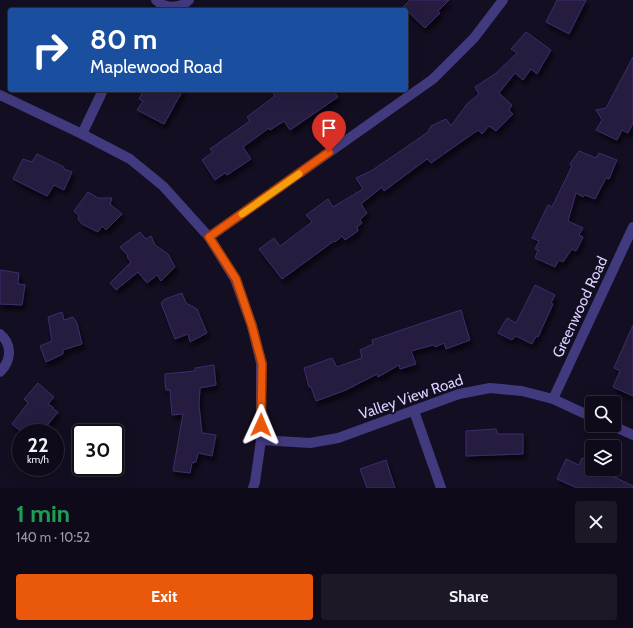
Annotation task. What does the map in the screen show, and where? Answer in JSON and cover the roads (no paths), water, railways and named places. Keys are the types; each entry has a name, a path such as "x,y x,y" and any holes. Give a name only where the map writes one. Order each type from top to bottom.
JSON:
{"street":[{"path":"155,4 172,7 180,6 189,0"},
{"path":"209,237 433,79 474,38 503,0"},
{"path":"82,134 102,92"},
{"path":"0,95 82,134 130,159 163,186 209,237 236,279 252,326 262,364 261,440 253,488"},
{"name":"Greenwood Road","path":"553,399 633,227"},
{"path":"0,334 8,344 10,352 5,367 0,372"},
{"name":"Valley View Road","path":"261,440 310,443 338,438 459,394 490,388 522,391 553,399 585,414"},
{"path":"414,411 441,488"},
{"path":"621,430 633,435"}]}
